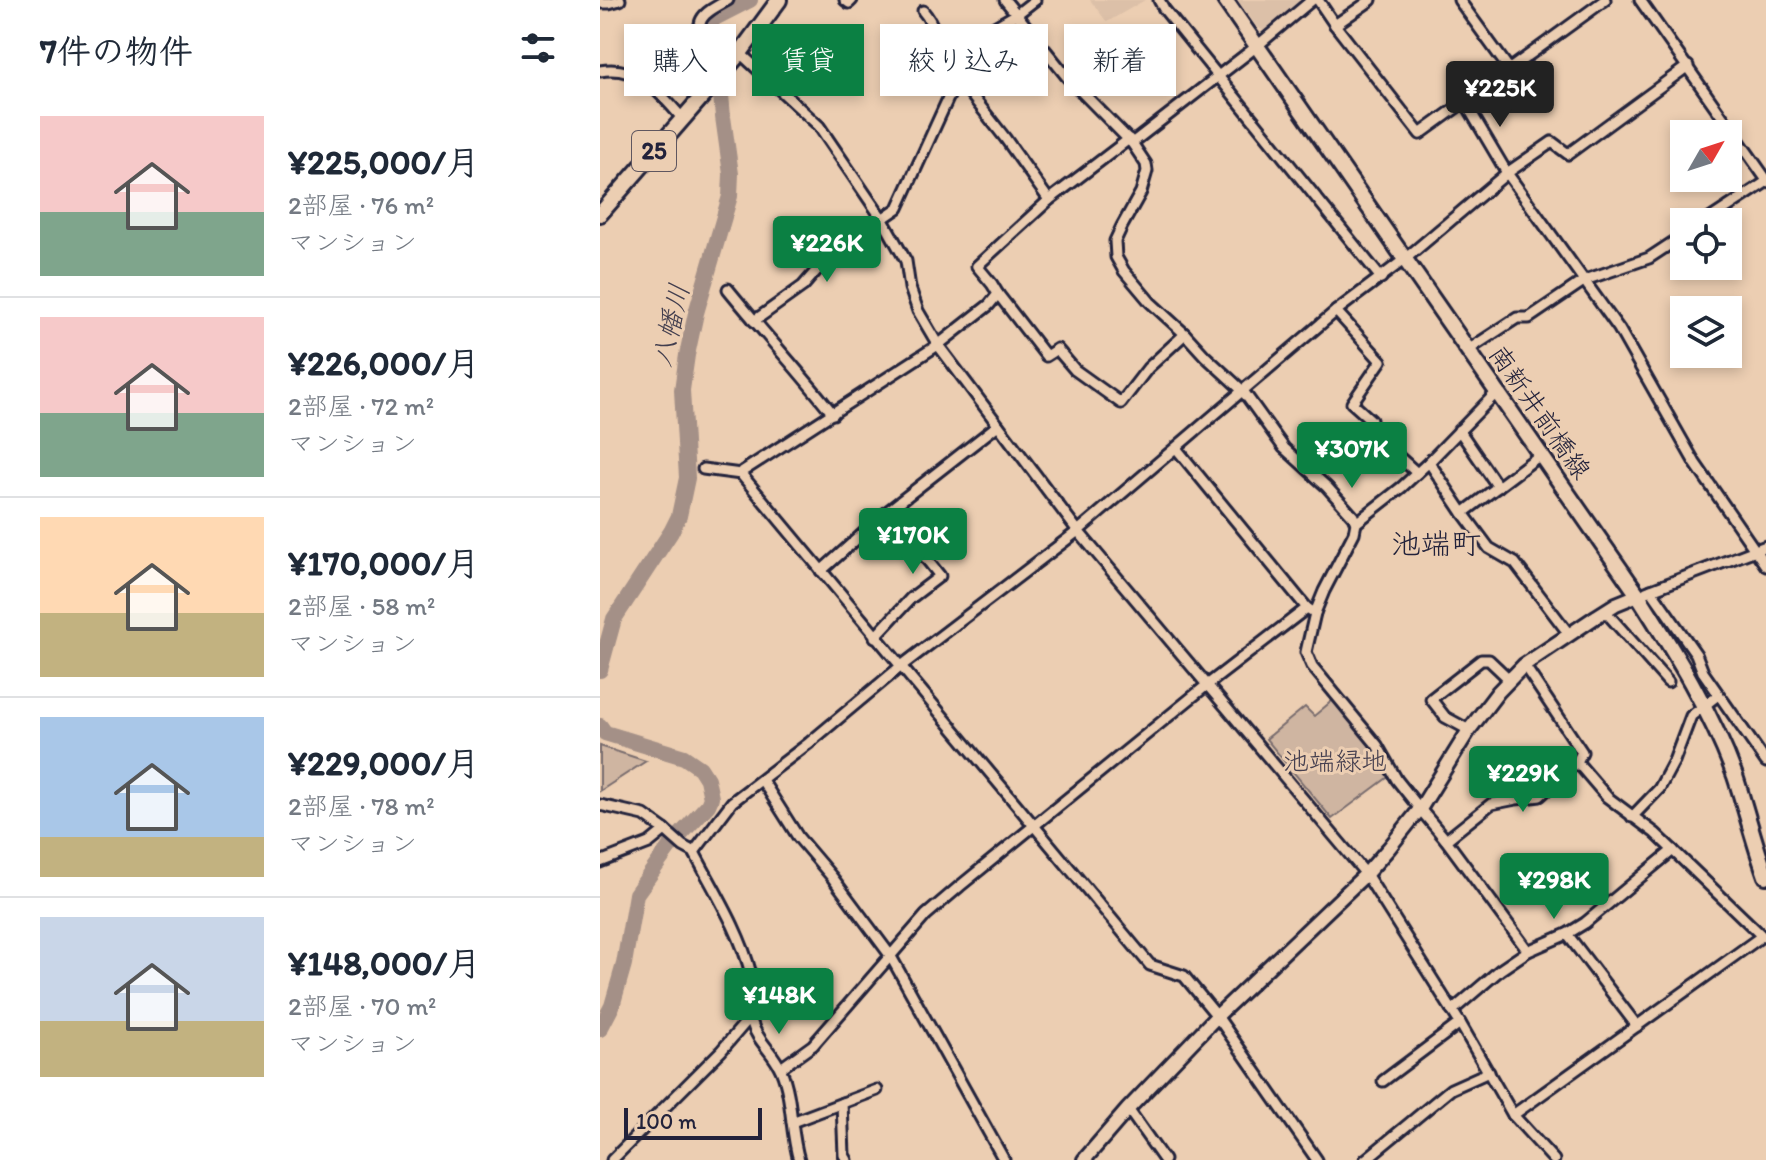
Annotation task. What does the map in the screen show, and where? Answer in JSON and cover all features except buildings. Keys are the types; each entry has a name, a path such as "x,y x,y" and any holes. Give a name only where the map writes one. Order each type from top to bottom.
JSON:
{"main road":[{"name":"25","path":"600,214 740,53 779,0"},
{"name":"南新井前橋線","path":"1225,0 1540,455 1644,593 1705,706 1735,776 1766,876"}],"street":[{"path":"600,3 620,0"},
{"path":"700,24 705,13 728,0"},
{"path":"845,0 849,3 852,0"},
{"path":"781,1068 813,1045 926,915 1207,685 1311,611 1354,533 1356,523 1353,516 1327,487 1284,448 1243,391 1150,302 1124,271 1116,257 1115,241 1141,192 1146,164 1130,141 1067,77 1005,0"},
{"path":"1000,24 1035,0"},
{"path":"1159,0 1217,77 1381,278"},
{"path":"1185,334 1148,368 1121,403 1075,370 1057,349 1046,356 977,266 1049,200 1217,77 1312,0"},
{"path":"1318,0 1420,134 1605,0"},
{"path":"1335,25 1371,0"},
{"path":"1459,0 1509,69"},
{"path":"1640,0 1766,181 1726,208"},
{"path":"923,11 933,24"},
{"path":"740,53 819,126 883,220 906,261 910,288 918,311 938,345 1078,531 1366,874 1460,1023 1513,1115 1554,1160"},
{"path":"694,852 732,802 900,667 1078,531 1336,311 1405,259 1507,173 1552,142 1568,154 1688,66"},
{"path":"600,71 624,73"},
{"path":"662,96 682,118"},
{"path":"754,321 803,286 823,263 847,243 898,208 950,96"},
{"path":"968,96 1005,138 1049,200"},
{"path":"1465,102 1507,173 1619,329 1695,463 1766,566"},
{"path":"1468,350 1517,318 1529,318 1585,280 1649,258 1670,244"},
{"path":"728,289 833,414"},
{"path":"741,474 938,345 989,305 998,294"},
{"path":"1336,311 1381,361 1352,403 1371,420 1369,430 1417,473"},
{"path":"1356,523 1429,462 1497,392"},
{"path":"821,571 888,511 998,425"},
{"path":"1459,430 1498,487"},
{"path":"1176,448 1311,611 1306,652 1312,666 1377,745 1397,780 1446,840 1528,951"},
{"path":"1463,513 1540,455"},
{"path":"1429,462 1489,548 1515,563 1569,634"},
{"path":"703,469 741,474 1150,965 1184,976 1217,1016 1317,1160"},
{"path":"875,637 911,598 940,576 888,511"},
{"path":"1084,1160 1217,1016 1366,874 1420,809 1469,730 1524,665 1605,611 1766,546"},
{"path":"1644,593 1696,654 1703,672 1766,762"},
{"path":"1605,611 1668,682"},
{"path":"1469,730 1445,717 1431,699 1481,660 1489,660 1510,680"},
{"path":"1446,840 1491,804 1540,796 1577,762 1582,752 1524,665"},
{"path":"1632,817 1659,789 1674,761 1691,716 1718,695"},
{"path":"1513,1115 1765,936 1655,833 1607,797 1577,762"},
{"path":"762,780 798,837 890,955 1004,1160"},
{"path":"600,805 644,815 694,852 742,943 753,979 750,1017 754,1029 781,1068 799,1160"},
{"path":"600,862 668,832"},
{"path":"1452,1011 1500,970 1528,951 1585,923 1673,850"},
{"path":"1567,934 1637,1026"},
{"path":"612,1160 721,1051 750,1017"},
{"path":"1383,1081 1460,1023"},
{"path":"1365,1160 1451,1089 1489,1072"},
{"path":"792,1122 877,1090"},
{"path":"842,1103 844,1155 847,1160"},
{"path":"1128,1109 1164,1160"}],"shaded area":[{"path":"1090,0 1145,0 1107,22"},
{"path":"1238,0 1306,0 1268,33 1257,27"}],"green space":[{"name":"池端緑地","path":"1333,700 1373,745 1391,775 1332,819 1266,739 1305,707 1314,716"},
{"path":"600,746 646,761 600,791"}],"waterway":[{"name":"八幡川","path":"600,670 614,619 679,516 687,478 682,390 687,355 730,196 731,174 718,61 707,34 713,19 750,0"},
{"name":"八幡川","path":"600,726 605,733 684,757 700,768 707,779 711,798 671,845 636,894 624,964 612,1006 600,1029"}],"district":[{"name":"池端町","path":"1436,544"}]}
